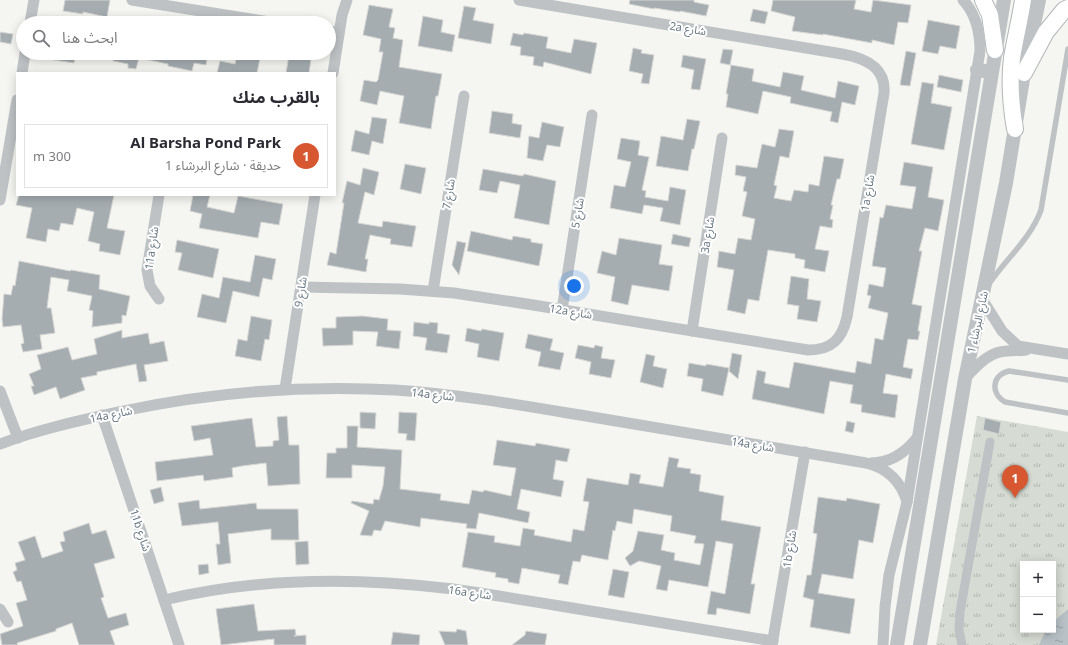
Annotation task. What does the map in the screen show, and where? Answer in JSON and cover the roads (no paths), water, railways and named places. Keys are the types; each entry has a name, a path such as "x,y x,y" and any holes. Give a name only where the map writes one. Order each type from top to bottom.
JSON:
{"main road":[{"path":"983,0 990,15 995,50"},
{"path":"1015,129 1011,100 1011,77 1022,0"},
{"path":"1024,72 1046,32 1064,10 1068,8"}],"street":[{"path":"31,16 34,0"},
{"path":"132,0 232,16"},
{"path":"336,27 347,0"},
{"name":"2a شارع","path":"519,0 857,57"},
{"path":"883,645 885,607 889,575 907,502 980,51 979,35 971,11 963,0"},
{"path":"897,645 1004,0"},
{"name":"شارع البرشاء 1","path":"920,645 965,378 1006,183 1024,72 1038,0"},
{"name":"1a شارع","path":"837,340 844,329 847,317 884,88 882,78 877,69 873,65 857,57"},
{"path":"22,72 24,60"},
{"path":"334,60 334,72"},
{"path":"977,70 991,72"},
{"name":"شارع 7","path":"433,291 464,96"},
{"path":"0,200 14,136 16,112"},
{"name":"شارع 5","path":"562,310 592,115"},
{"name":"3a شارع","path":"692,331 722,138"},
{"name":"11a شارع","path":"159,196 147,270 150,286 159,299"},
{"name":"شارع 9","path":"285,389 315,196"},
{"name":"12a شارع","path":"301,287 433,291 483,297 808,350 827,347 837,340"},
{"path":"982,296 996,322 1018,346 1068,354"},
{"path":"965,378 979,363 994,353 1009,350 1018,351 1036,349"},
{"name":"14a شارع","path":"0,444 102,415 191,399 242,392 323,388 396,390 471,398 866,463 874,465 889,473 900,486 907,502"},
{"path":"0,391 18,438"},
{"name":"11b شارع","path":"102,415 179,645"},
{"name":"14a شارع","path":"866,463 883,462 899,455 906,450 935,416"},
{"path":"962,645 959,630 960,612 990,442"},
{"name":"1b شارع","path":"773,643 805,452"},
{"name":"16a شارع","path":"164,600 213,590 262,583 311,581 382,583 460,590 773,643"},
{"path":"0,608 8,622"}],"lane":[{"path":"982,296 1003,264 1031,230 1041,210 1068,49"},
{"path":"1068,380 1009,371 997,378 994,388 997,397 1005,402 1068,413"}],"water":[{"path":"1068,609 1068,645 1039,645 1045,633 1056,633 1056,619"}],"place":[{"name":"Al Barsha Pond Park","path":"1015,498"}]}
